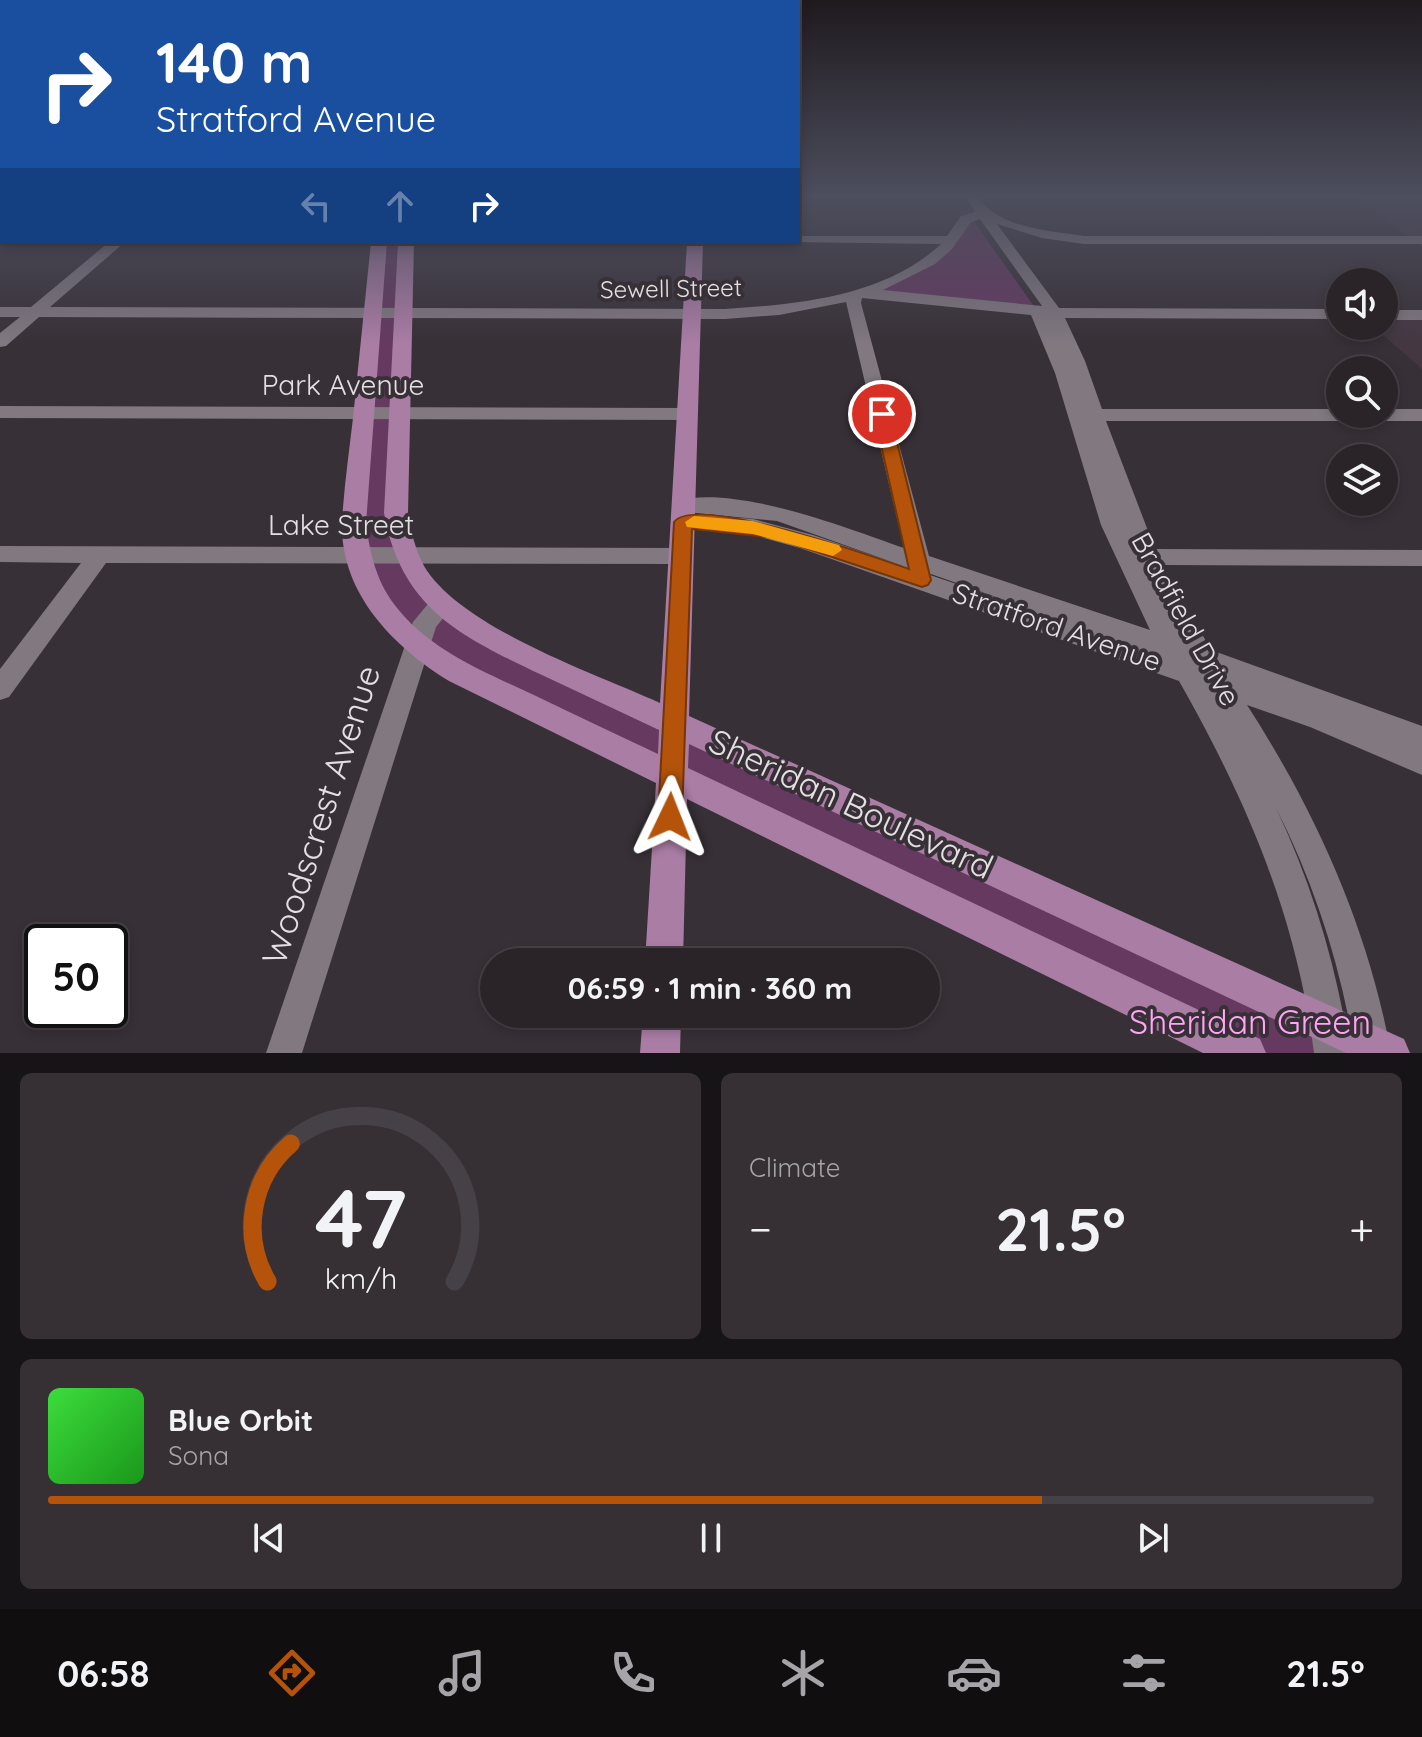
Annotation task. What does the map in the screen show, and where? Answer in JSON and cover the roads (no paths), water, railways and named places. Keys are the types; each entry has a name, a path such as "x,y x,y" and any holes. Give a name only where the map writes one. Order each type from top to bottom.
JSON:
{"main road":[{"name":"Sheridan Boulevard","path":"378,247 354,524 356,555 370,588 401,634 459,673 1246,1053"},
{"name":"Sheridan Boulevard","path":"406,247 396,513 405,555 441,606 485,636 673,721 1330,1039 1378,1050"},
{"path":"665,948 695,247"},
{"path":"660,1053 661,1028"}],"street":[{"path":"0,342 112,247"},
{"path":"920,571 853,303 856,294 916,269 943,247"},
{"name":"Bradfield Drive","path":"1006,247 1031,277 1046,313 1065,379 1084,415 1136,557 1193,664 1271,832 1293,888 1330,1039"},
{"name":"Sewell Street","path":"0,312 692,314 779,310 856,294 1046,313 1326,314"},
{"path":"1398,315 1422,315"},
{"name":"Park Avenue","path":"0,412 687,414"},
{"path":"1084,415 1422,415"},
{"name":"Stratford Avenue","path":"683,514 710,522 776,532 920,571 1422,738"},
{"name":"Lake Street","path":"0,554 682,556"},
{"path":"0,689 100,554"},
{"name":"Bradfield Drive","path":"1136,557 1193,664 1272,771 1311,852 1344,938 1378,1050"},
{"path":"1136,557 1422,558"},
{"name":"Woodscrest Avenue","path":"284,1053 416,646 425,622 441,606"},
{"name":"Stratford Avenue","path":"1193,664 1422,762"}],"park label":[{"name":"Sheridan Green","path":"1250,1022"}]}
